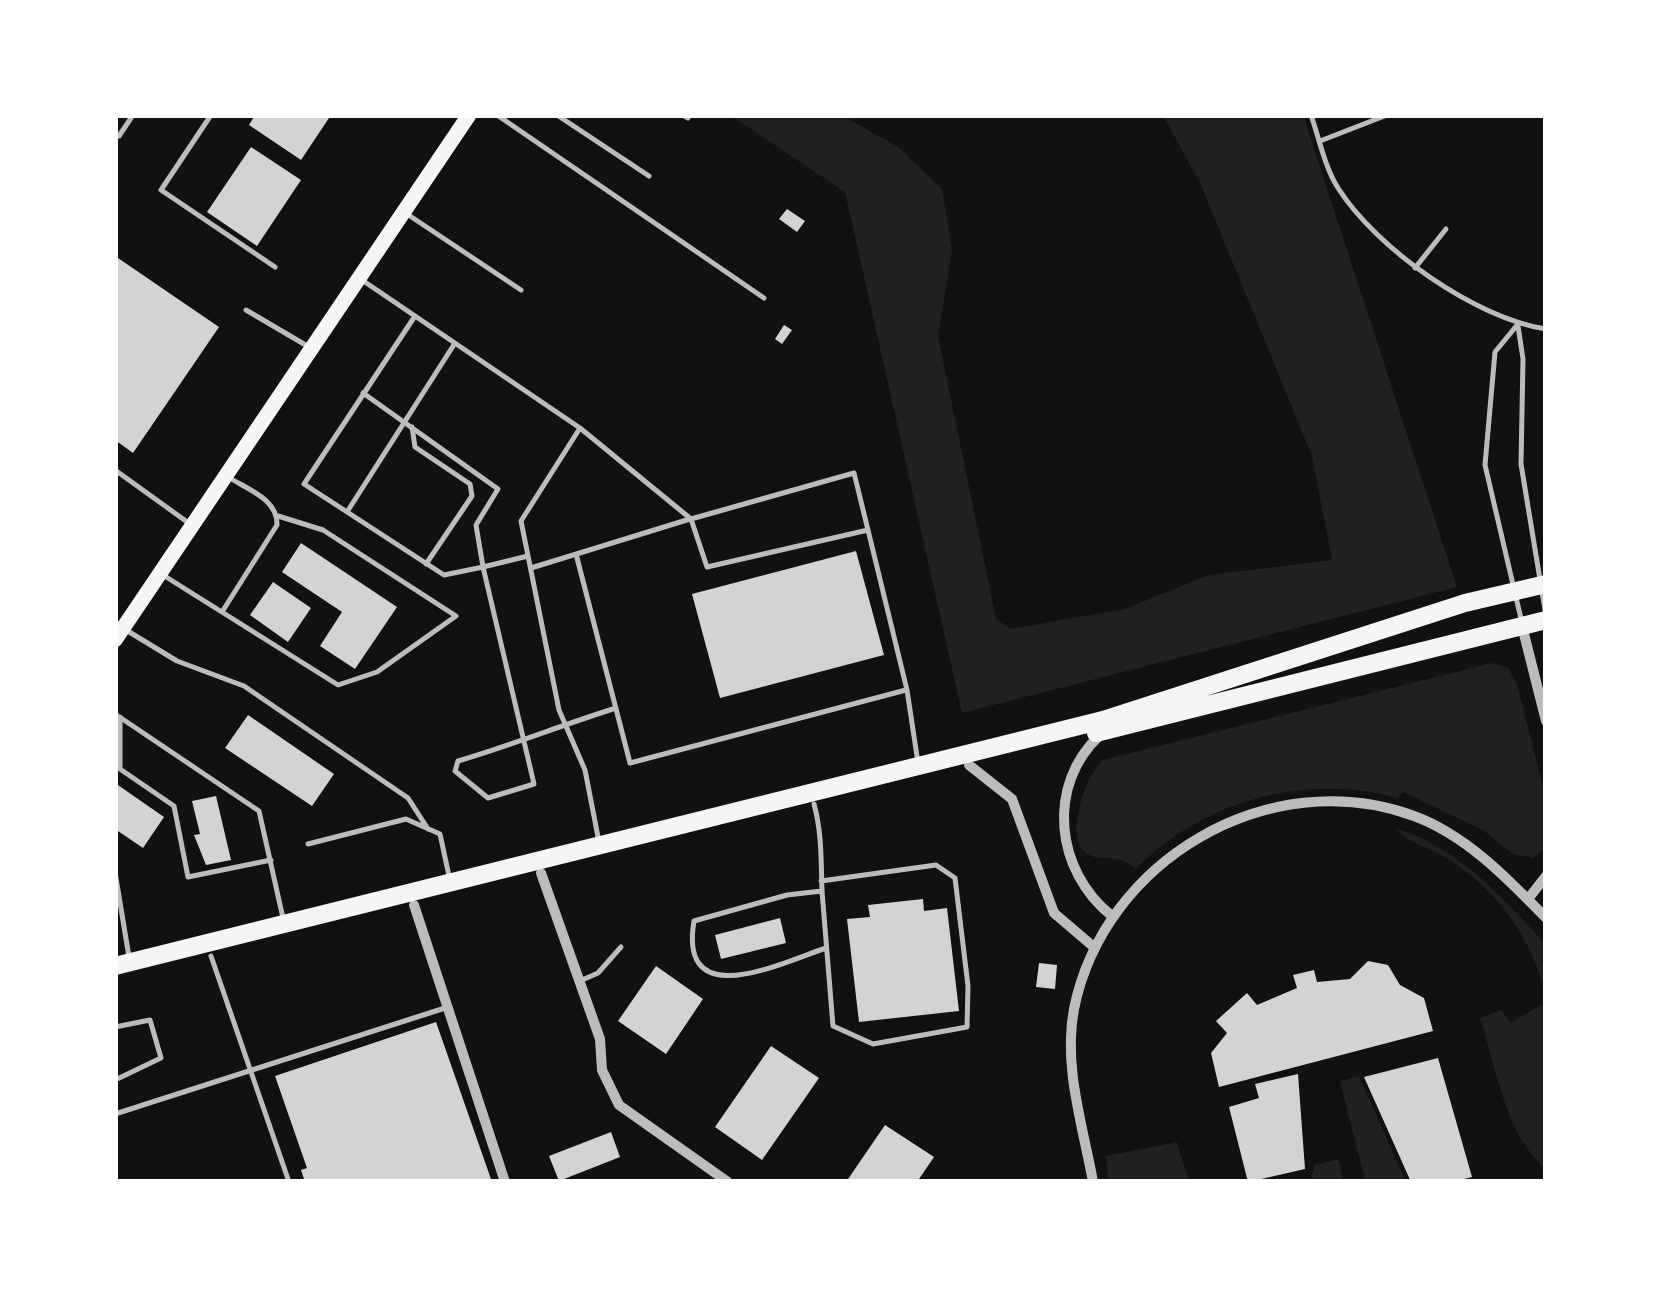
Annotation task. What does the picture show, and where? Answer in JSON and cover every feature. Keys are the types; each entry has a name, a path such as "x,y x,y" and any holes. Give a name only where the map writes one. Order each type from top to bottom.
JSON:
{"main road":[{"path":"119,634 469,115"},
{"path":"123,965 1103,720 1465,603 1542,585"},
{"path":"115,977 1546,618"}],"street":[{"path":"1522,626 1546,721"},
{"path":"1104,731 1080,753 1070,775 1063,822 1068,856 1082,886 1112,916"},
{"path":"969,765 1012,800 1054,913 1095,948"},
{"path":"1093,1182 1072,1063 1074,1011 1095,948 1112,916 1147,874 1195,837 1247,816 1311,804 1360,804 1414,816 1486,860 1546,918"},
{"path":"541,873 600,1039 602,1070 618,1105 728,1182"},
{"path":"1528,899 1546,876"},
{"path":"414,905 505,1182"}],"lane":[{"path":"115,134 119,136 133,115"},
{"path":"211,115 161,190 276,267"},
{"path":"497,115 764,298"},
{"path":"557,115 650,176"},
{"path":"1311,115 1336,187 1397,256 1518,324 1546,329"},
{"path":"1320,141 1387,115"},
{"path":"404,212 521,290"},
{"path":"1415,268 1446,230"},
{"path":"359,278 580,428 691,519 707,567 868,530"},
{"path":"246,310 312,349"},
{"path":"414,316 304,484 444,576 528,556"},
{"path":"1518,324 1495,352 1484,465 1522,626"},
{"path":"1518,324 1523,359 1521,464 1546,618"},
{"path":"347,512 455,343"},
{"path":"363,393 498,489 476,525 482,567 523,742 534,784 488,798 455,771 458,761 523,742 616,708"},
{"path":"412,426 415,447 470,484 472,496 426,564"},
{"path":"580,428 522,521 559,710 585,770 600,846"},
{"path":"115,470 192,526"},
{"path":"531,568 854,473 907,690 919,766"},
{"path":"222,612 277,525 278,516 274,507 226,476"},
{"path":"160,573 338,685 377,672 456,616 323,530 278,516"},
{"path":"576,554 630,764 907,690"},
{"path":"119,634 244,686 408,798 428,829"},
{"path":"118,716 120,769 174,806 188,877 272,860"},
{"path":"118,716 259,811 284,926"},
{"path":"814,804 820,825 821,881 833,1026 873,1044 967,1028 968,986 955,878 936,865 821,881"},
{"path":"308,844 406,818 440,834 451,884"},
{"path":"115,872 123,965"},
{"path":"822,892 769,900 694,921 692,934 700,963 710,974 735,979 827,948"},
{"path":"579,981 598,973 621,946"},
{"path":"211,956 289,1182"},
{"path":"115,1114 445,1008"},
{"path":"115,1027 150,1020 161,1058 116,1078"}],"shaded area":[{"path":"730,115 841,115 898,147 942,189 952,250 938,336 996,619 1010,629 1125,609 1209,575 1332,560 1312,456 1201,185 1163,115 1303,115 1457,587 962,713 845,192"},
{"path":"1492,663 1508,668 1517,684 1546,799 1546,848 1533,858 1513,854 1483,830 1403,792 1398,798 1328,789 1292,791 1224,810 1192,825 1136,869 1122,860 1092,856 1080,845 1080,805 1090,778 1103,760"},
{"path":"1395,828 1460,861 1530,927 1546,945 1546,994 1531,952 1494,897 1460,867"},
{"path":"1546,1002 1546,1169 1532,1155 1511,1119 1480,1018 1502,1010 1510,1023"},
{"path":"1359,1076 1406,1182 1365,1180 1340,1081"},
{"path":"1177,1142 1189,1182 1108,1182 1106,1156"},
{"path":"1338,1159 1344,1182 1310,1182 1315,1165"}],"building":[{"path":"255,115 331,115 301,160 249,125"},
{"path":"251,147 301,180 257,246 207,212"},
{"path":"787,209 805,221 797,232 779,219"},
{"path":"115,256 219,327 133,453 115,440"},
{"path":"784,325 792,330 782,344 775,339"},
{"path":"301,543 397,607 355,669 320,646 342,612 282,572"},
{"path":"856,551 884,655 720,698 692,594"},
{"path":"273,582 311,608 288,642 250,615"},
{"path":"248,715 334,774 312,806 225,748"},
{"path":"115,783 164,817 143,848 115,829"},
{"path":"216,796 231,860 206,865 194,835 200,834 192,801"},
{"path":"923,899 924,911 947,908 959,1011 859,1022 847,919 870,917 868,905"},
{"path":"780,918 786,943 721,959 715,935"},
{"path":"1368,961 1388,965 1400,985 1424,998 1433,1031 1219,1087 1211,1053 1227,1033 1216,1021 1247,993 1257,1005 1297,988 1293,975 1314,970 1317,982 1350,979"},
{"path":"1039,963 1057,965 1055,989 1036,987"},
{"path":"656,966 703,999 666,1054 618,1021"},
{"path":"436,1022 492,1182 305,1182 301,1170 307,1168 275,1076"},
{"path":"771,1046 819,1078 762,1160 715,1127"},
{"path":"1438,1058 1472,1177 1453,1182 1411,1182 1364,1077"},
{"path":"1298,1074 1305,1169 1248,1182 1229,1107 1259,1098 1255,1084"},
{"path":"885,1125 934,1157 917,1182 846,1182"},
{"path":"611,1132 620,1157 559,1181 549,1156"}]}
